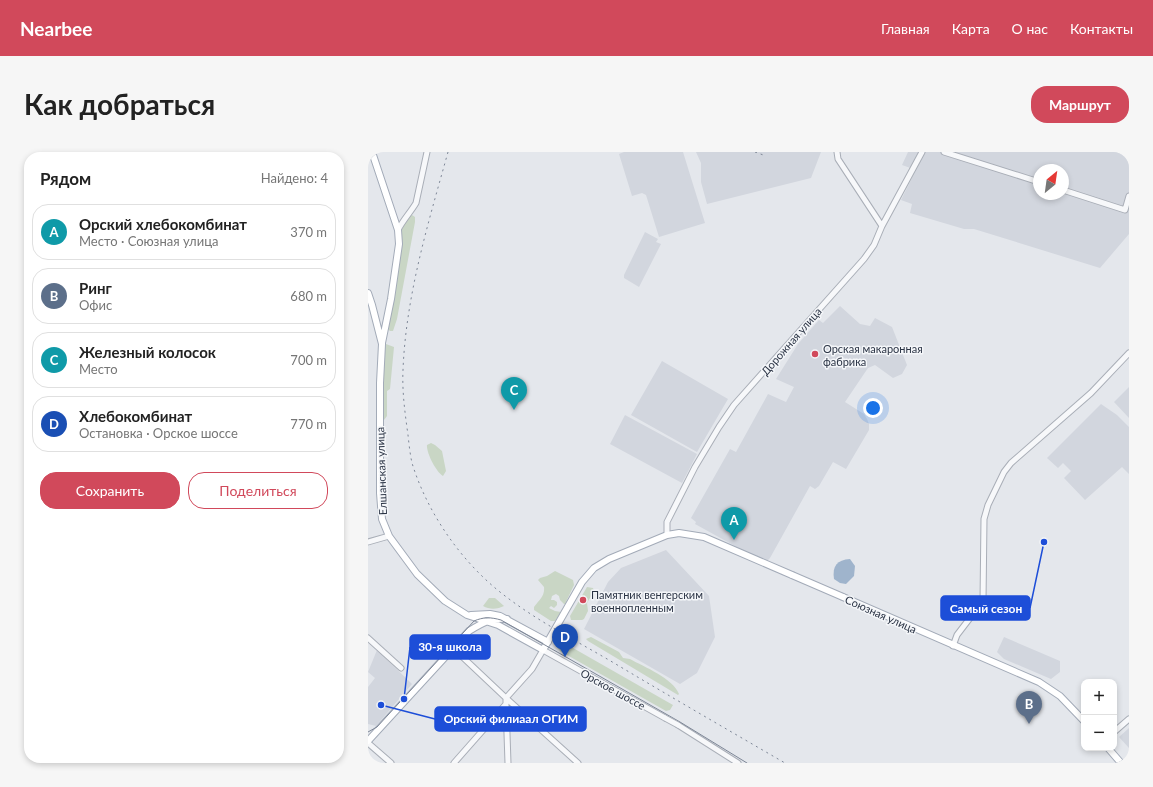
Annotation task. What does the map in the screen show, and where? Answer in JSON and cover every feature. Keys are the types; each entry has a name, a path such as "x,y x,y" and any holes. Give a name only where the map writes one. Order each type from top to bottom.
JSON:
{"main road":[{"path":"372,152 398,230 399,244 391,299 382,344"},
{"name":"Елшанская улица","path":"368,293 382,344 380,390 380,493 382,519 388,536 417,574 431,589 445,601 467,615 485,622"},
{"name":"Союзная улица","path":"666,535 679,533 704,537 1039,682 1060,696 1081,718"},
{"path":"543,650 582,582 594,568 609,559 666,535"},
{"path":"467,615 490,614 500,616 548,642"},
{"path":"467,615 471,619 469,631"},
{"path":"368,740 469,631 495,618 507,619"},
{"name":"Орское шоссе","path":"485,622 498,625 543,650"},
{"path":"368,732 375,733"},
{"path":"1111,751 1121,763"}],"street":[{"path":"398,230 403,219 412,210 416,203 427,152"},
{"path":"837,152 838,159 882,226"},
{"name":"Дорожная улица","path":"666,535 667,522 695,468 719,427 734,405 864,259 874,245 882,226 922,152"},
{"path":"944,152 1033,180"},
{"path":"1069,192 1125,210 1129,196"},
{"path":"953,646 957,635 983,601 984,519 988,505 1004,472 1012,463 1091,393 1129,353"},
{"path":"368,542 388,536"},
{"path":"368,638 401,668"},
{"path":"453,648 506,701 578,763"},
{"path":"454,763 532,669 543,650"},
{"name":"Орское шоссе","path":"543,650 678,725 738,763"},
{"path":"506,701 508,763"},
{"path":"1117,729 1129,719"},
{"path":"368,740 390,763"}],"shaded area":[{"path":"624,152 683,152 705,223 659,237 646,195 642,193 632,196 619,154"},
{"path":"696,152 821,152 811,178 707,204 701,182 701,163"},
{"path":"908,152 1129,152 1129,234 1100,268 974,229 964,229 910,213 912,204 901,200 916,170 902,165"},
{"path":"645,232 658,239 656,242 661,244 639,287 624,278 624,275"},
{"path":"840,306 860,324 870,326 875,318 892,327 907,365 902,374 893,378 875,365 868,368 845,402 864,414 869,424 869,430 846,469 833,462 819,486 815,489 810,486 767,561 755,557 695,524 696,522 691,518 730,449 736,452 768,394 786,402 794,387 776,379 798,344 819,320 823,323"},
{"path":"662,361 728,399 697,452 631,415"},
{"path":"1129,387 1129,418 1114,402"},
{"path":"1101,404 1117,415 1129,427 1129,474 1122,467 1085,500 1064,478 1071,471 1063,463 1058,468 1047,458"},
{"path":"625,415 697,454 682,483 610,444"},
{"path":"666,550 709,596 715,637 697,673 680,684 584,629 608,582 621,568"},
{"path":"1004,637 1060,661 1060,672 1051,679 1004,659 997,652"},
{"path":"377,650 412,684 376,726 368,724 368,687 375,678 368,672"},
{"path":"1129,728 1129,748 1119,737"}],"green space":[{"path":"412,215 415,217 415,222 397,319 393,331 390,331 387,328 401,231 408,217"},
{"path":"386,344 394,347 390,389 387,391 387,416 384,420 381,420 384,348"},
{"path":"431,443 442,451 446,471 443,476 435,466 428,452 427,445"},
{"path":"555,571 573,580 574,585 565,604 556,594 552,596 551,600 557,602 557,605 554,608 551,606 549,608 561,612 555,621 551,621 534,610 534,607 544,593 544,587 538,580"},
{"path":"587,587 593,588 594,591 587,603 588,611 584,619 571,620 570,616"},
{"path":"489,598 495,598 504,606 494,609 483,606"},
{"path":"591,637 619,652 623,658 630,659 665,678 676,688 679,694 678,695 586,639"},
{"path":"559,640 673,705 670,710 666,711 560,651 556,645 556,641"}],"water":[{"path":"850,559 855,566 854,576 846,584 840,583 834,579 836,564"}],"tram line":[{"path":"368,732 377,727 474,621 490,618 501,620 680,722 747,763"}],"railway":[{"path":"448,152 413,287 408,314 403,370 404,402 412,463 426,499 447,534 471,565 485,579 513,602 527,612 785,763"},
{"path":"755,152 766,156"}],"place":[{"name":"Орская макаронная фабрика","path":"815,354"},
{"name":"Железный колосок","path":"514,410"},
{"name":"Орский хлебокомбинат","path":"734,540"},
{"name":"Самый сезон","path":"1044,542"},
{"name":"Памятник венгерским военнопленным","path":"583,600"},
{"name":"Хлебокомбинат","path":"565,657"},
{"name":"30-я школа","path":"404,699"},
{"name":"Орский филиаал ОГИМ","path":"381,705"},
{"name":"Ринг","path":"1029,724"}]}
